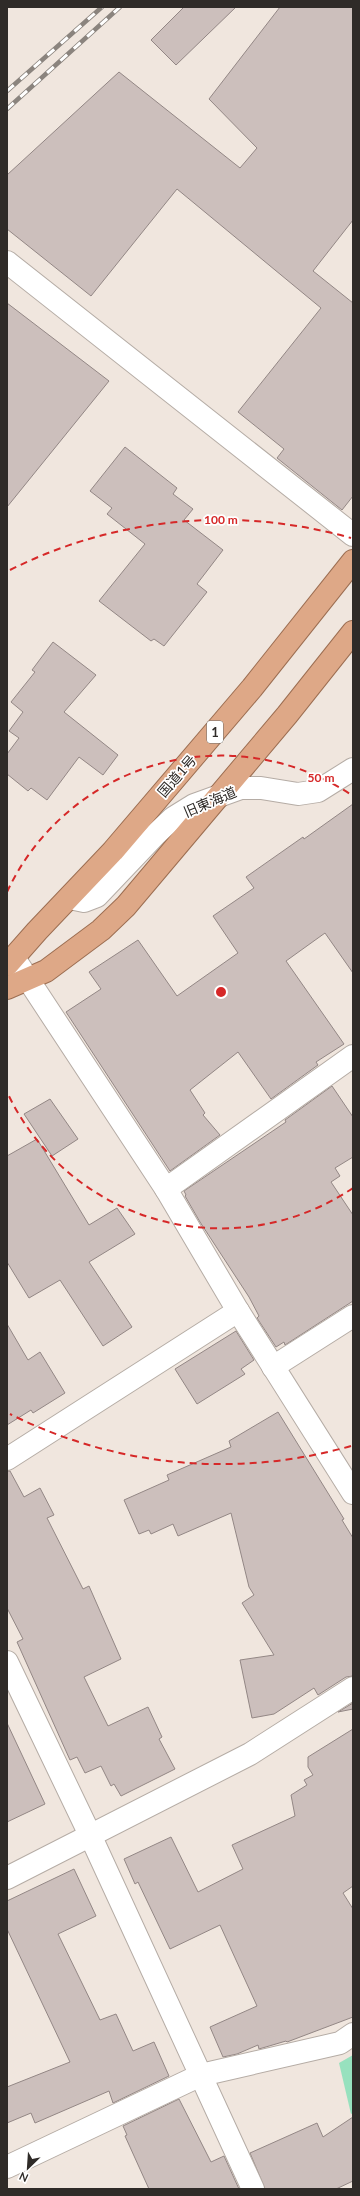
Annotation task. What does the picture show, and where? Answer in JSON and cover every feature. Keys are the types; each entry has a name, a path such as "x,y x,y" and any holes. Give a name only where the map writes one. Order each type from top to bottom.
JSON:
{"highway":[{"name":"国道1号","path":"10,962 37,931 113,851 252,688 353,561"},
{"path":"7,988 46,971 101,930 126,906 288,715 353,632"}],"street":[{"path":"7,262 353,535"},
{"name":"旧東海道","path":"70,898 84,901 97,896 174,818 194,805 241,788 261,788 298,794 318,791 353,769"},
{"path":"10,962 28,978 166,1189 238,1311 353,1493"},
{"path":"166,1189 353,1056"},
{"path":"7,1459 238,1311"},
{"path":"273,1367 353,1316"},
{"path":"7,1662 253,2189"},
{"path":"7,1878 90,1837 250,1754 353,1688"},
{"path":"7,2167 201,2075 340,2042 353,2034"}],"green space":[{"path":"353,2055 353,2113 351,2114 339,2063"}],"building":[{"path":"184,7 236,7 176,65 151,40"},
{"path":"280,7 353,7 353,220 313,271 353,303 353,496 342,510 277,458 284,449 238,412 321,308 177,189 91,296 7,229 7,175 119,72 240,168 257,148 209,99"},
{"path":"7,303 109,381 7,507"},
{"path":"125,447 177,488 173,494 193,509 184,520 223,550 197,584 207,592 164,646 154,639 151,641 99,601 145,544 107,514 112,508 90,491"},
{"path":"53,642 96,675 64,712 118,755 103,775 79,757 47,800 31,788 28,791 7,774 7,754 19,738 9,731 23,712 11,702 35,672 32,670"},
{"path":"353,804 353,973 325,933 286,961 344,1044 316,1062 318,1065 271,1099 238,1052 190,1090 205,1113 203,1115 220,1135 170,1171 66,1012 101,989 89,972 138,940 177,996 238,953 213,916 254,888 246,877 303,837 304,839"},
{"path":"332,1086 353,1117 353,1157 335,1168 340,1176 331,1182 353,1215 353,1301 285,1345 284,1342 276,1347 257,1318 259,1316 249,1297 200,1222 185,1196 184,1191 286,1122 285,1120"},
{"path":"50,1099 78,1139 52,1156 24,1114"},
{"path":"37,1139 89,1225 117,1208 135,1234 89,1262 132,1327 103,1346 60,1280 29,1298 7,1262 7,1156"},
{"path":"7,1324 28,1360 40,1352 65,1393 33,1413 31,1410 7,1425"},
{"path":"236,1331 254,1360 241,1369 245,1374 197,1404 175,1369"},
{"path":"278,1412 344,1519 342,1520 353,1538 353,1676 346,1677 318,1695 314,1688 274,1714 252,1718 240,1660 274,1655 242,1603 254,1595 249,1587 231,1513 178,1536 173,1524 151,1534 149,1530 139,1534 124,1500 169,1480 167,1475 231,1447 229,1441"},
{"path":"7,1471 10,1471 24,1497 40,1488 54,1515 47,1518 83,1589 89,1586 121,1659 84,1677 108,1726 148,1707 162,1737 159,1739 175,1769 121,1796 114,1784 111,1786 101,1766 85,1773 77,1757 70,1760 17,1642 23,1639 7,1608"},
{"path":"353,1703 353,1709 338,1712"},
{"path":"7,1723 45,1804 7,1822"},
{"path":"353,1729 353,1886 343,1893 353,1909 353,2017 287,2042 286,2041 259,2049 258,2045 237,2054 223,2057 210,2027 257,2006 220,1925 170,1949 138,1882 135,1884 124,1859 171,1837 198,1892 243,1869 232,1845 295,1816 291,1795 307,1785 304,1780 313,1775 308,1767 308,1757"},
{"path":"74,1869 96,1916 58,1934 100,2020 116,2014 133,2051 154,2042 169,2076 113,2103 109,2091 35,2123 31,2113 7,2123 7,2087 70,2062 7,1929 7,1901"},
{"path":"179,2099 211,2162 224,2156 239,2189 149,2189 125,2136 127,2135 123,2126"},
{"path":"353,2117 353,2181 336,2189 265,2189 250,2153 317,2123 323,2137"}],"railway":[{"path":"7,91 102,7"},
{"path":"7,109 120,7"}]}
